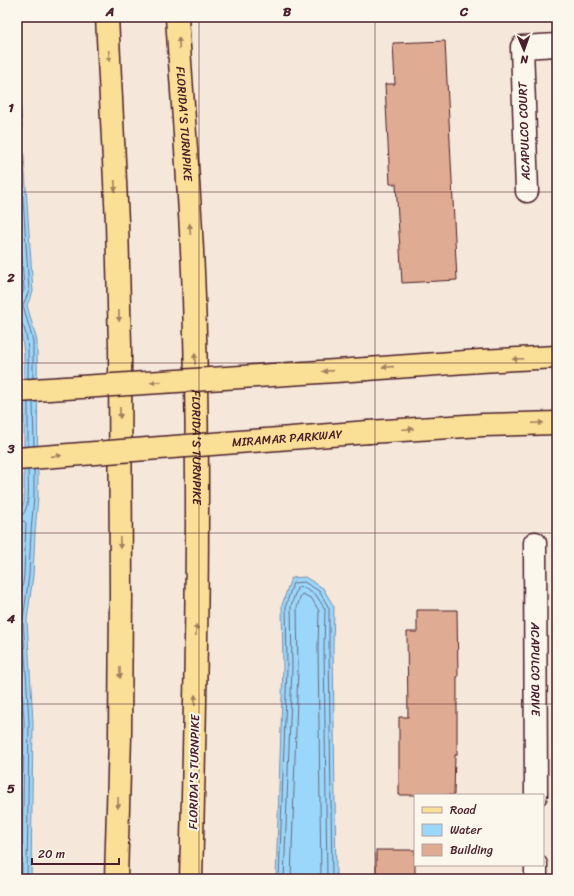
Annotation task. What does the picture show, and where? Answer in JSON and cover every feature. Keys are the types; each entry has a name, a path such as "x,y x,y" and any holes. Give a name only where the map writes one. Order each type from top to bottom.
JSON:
{"main road":[{"path":"107,17 120,346 121,603 120,736 116,879"},
{"name":"FLORIDA'S TURNPIKE","path":"177,17 194,298 197,474 195,717 191,879"},
{"path":"17,391 557,357"},
{"name":"MIRAMAR PARKWAY","path":"17,458 370,432 483,425 557,423"}],"street":[{"name":"ACAPULCO COURT","path":"527,191 522,46 557,45"},
{"name":"ACAPULCO DRIVE","path":"534,543 536,794"},
{"path":"536,866 536,879"}],"water":[{"path":"17,53 33,292 27,305 37,341 38,496 33,576 27,620 33,722 31,879 17,879 17,518 24,502 24,354 21,329 17,322"},
{"path":"305,577 323,588 334,607 333,647 336,879 276,879 283,667 282,605 291,578"}],"building":[{"path":"445,41 457,280 402,283 396,184 390,184 385,84 395,84 393,43"},
{"path":"417,610 457,610 457,755 455,755 454,794 399,795 399,717 408,717 407,632 417,632"},
{"path":"376,850 414,850 415,879 376,879"}]}
